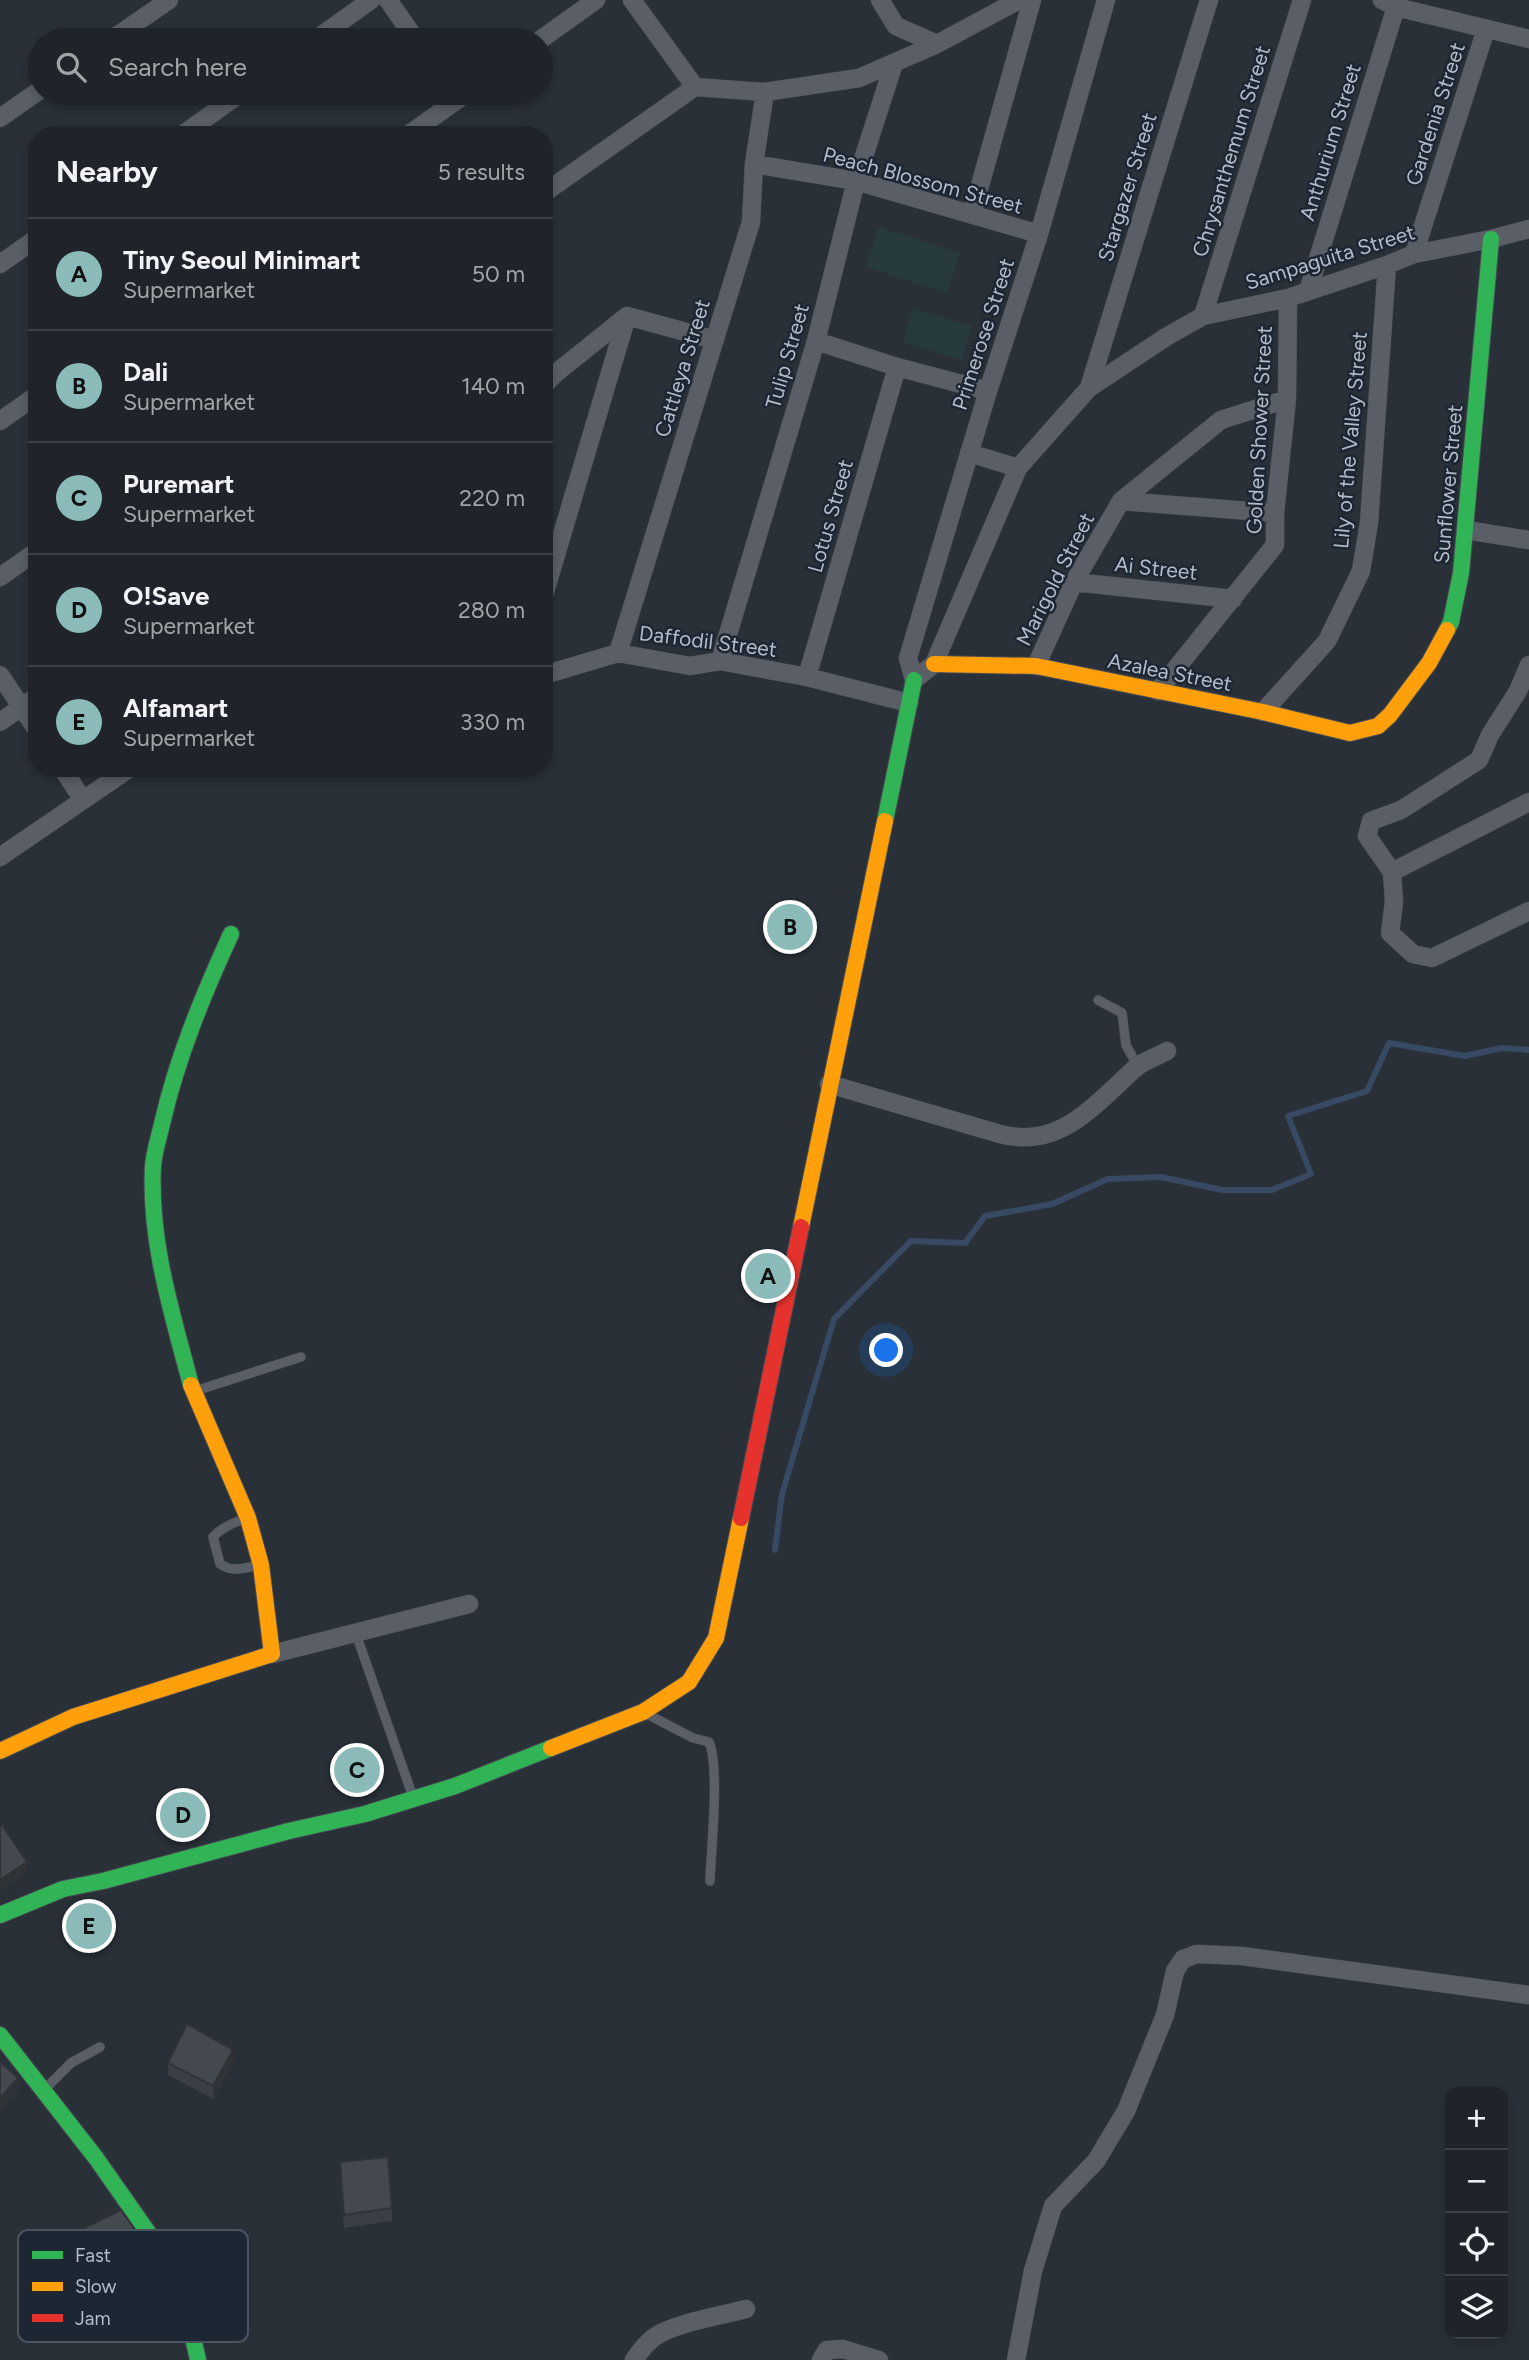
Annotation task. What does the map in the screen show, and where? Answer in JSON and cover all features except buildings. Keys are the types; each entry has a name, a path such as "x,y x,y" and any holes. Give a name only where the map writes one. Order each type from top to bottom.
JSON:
{"street":[{"path":"128,28 169,0"},
{"path":"332,28 371,0"},
{"path":"388,0 408,28"},
{"path":"553,31 596,0"},
{"path":"632,0 695,87"},
{"path":"880,0 897,26 937,44"},
{"path":"553,187 695,87 765,92 859,78 937,44 1019,0"},
{"path":"972,214 1032,0"},
{"name":"Primerose Street","path":"915,680 908,658 988,391 1039,234 1106,0"},
{"name":"Stargazer Street","path":"1089,388 1209,0"},
{"name":"Chrysanthemum Street","path":"1203,316 1302,0"},
{"path":"1389,3 1529,39"},
{"name":"Anthurium Street","path":"1308,291 1389,3"},
{"name":"Gardenia Street","path":"1414,254 1486,29"},
{"name":"Tulip Street","path":"720,662 816,341 856,181 894,63"},
{"name":"Cattleya Street","path":"618,653 751,222 754,164 765,92"},
{"path":"0,118 28,98"},
{"path":"195,126 224,105"},
{"path":"419,126 446,105"},
{"name":"Peach Blossom Street","path":"754,164 856,181 1039,234"},
{"name":"Sampaguita Street","path":"915,680 934,664 1018,468 1089,388 1203,316 1288,298 1414,254 1491,239 1528,226"},
{"name":"Sunflower Street","path":"1390,715 1429,663 1451,622 1466,530 1491,239"},
{"path":"0,264 28,244"},
{"name":"Lily of the Valley Street","path":"1263,712 1327,641 1361,571 1369,523 1387,265"},
{"name":"Golden Shower Street","path":"1158,691 1275,545 1275,513 1287,399 1288,298"},
{"path":"627,316 715,340"},
{"path":"553,376 627,316"},
{"path":"553,565 627,316"},
{"path":"816,341 897,367 988,391"},
{"name":"Lotus Street","path":"807,677 897,367"},
{"name":"Marigold Street","path":"1036,666 1074,582 1121,501 1221,420 1287,399"},
{"path":"0,421 28,401"},
{"path":"970,453 1018,468"},
{"path":"1121,501 1275,513"},
{"path":"1466,530 1529,540"},
{"path":"0,577 28,557"},
{"name":"Ai Street","path":"1074,582 1233,599"},
{"name":"Daffodil Street","path":"553,672 618,653 690,666 720,662 807,677 909,703"},
{"name":"Azalea Street","path":"934,664 1036,666 1263,712 1350,733 1378,726 1390,715"},
{"path":"1529,666 1518,691 1489,735 1479,760 1401,810 1371,821 1367,836 1392,872 1394,902 1390,933 1413,954 1432,958 1529,911"},
{"path":"0,675 28,717"},
{"path":"0,1916 63,1889 365,1814 455,1786 643,1712 689,1682 716,1638 915,680"},
{"path":"0,722 28,702"},
{"path":"68,777 83,800"},
{"path":"0,857 117,777"},
{"path":"1392,872 1529,802"},
{"path":"231,934 202,997 167,1097 153,1164 155,1234 164,1284 193,1391 248,1518 261,1565 272,1654"},
{"path":"830,1084 1000,1135 1018,1139 1037,1138 1063,1129 1099,1103 1138,1067 1167,1051"},
{"path":"0,1751 73,1717 272,1654 469,1604"},
{"path":"1016,2360 1033,2271 1053,2206 1096,2161 1126,2111 1165,2015 1175,1972 1183,1959 1197,1954 1242,1956 1529,1995"},
{"path":"0,2035 96,2158 146,2230"},
{"path":"634,2360 648,2342 660,2333 746,2309"},
{"path":"194,2342 198,2360"},
{"path":"821,2360 827,2350 843,2349 879,2360"}],"lane":[{"path":"1098,1000 1122,1013 1126,1045 1138,1067"},
{"path":"193,1391 301,1357"},
{"path":"248,1518 229,1525 213,1537 220,1564 234,1570 261,1565"},
{"path":"356,1634 414,1799"},
{"path":"643,1712 693,1738 709,1742 714,1774 710,1881"},
{"path":"44,2090 72,2063 100,2048"}],"green space":[{"path":"879,227 960,253 947,293 866,267"},
{"path":"913,309 972,326 962,360 903,343"}],"waterway":[{"path":"775,1550 782,1494 834,1319 911,1241 965,1243 985,1216 1052,1204 1108,1179 1161,1177 1222,1190 1272,1190 1311,1174 1288,1116 1367,1091 1389,1043 1465,1056 1502,1048 1529,1050"}],"traffic: fast":[{"path":"1447,630 1461,573 1491,239"},
{"path":"885,821 914,680"},
{"path":"191,1385 158,1249 153,1166 168,1099 183,1051 231,934"},
{"path":"0,1915 63,1889 365,1814 455,1786 551,1748"},
{"path":"0,2035 96,2158 146,2230"},
{"path":"194,2342 198,2360"}],"traffic: slow":[{"path":"934,664 1036,666 1263,712 1350,733 1378,726 1390,715 1429,663 1447,630"},
{"path":"801,1227 885,821"},
{"path":"0,1751 73,1717 272,1654 261,1565 248,1518 191,1385"},
{"path":"551,1748 643,1712 689,1682 716,1638 741,1518"}],"traffic: jam":[{"path":"741,1518 801,1227"}],"place":[{"name":"Dali","path":"790,927"},
{"name":"Tiny Seoul Minimart","path":"768,1276"},
{"name":"Puremart","path":"357,1770"},
{"name":"O!Save","path":"183,1815"},
{"name":"Alfamart","path":"89,1926"}]}
